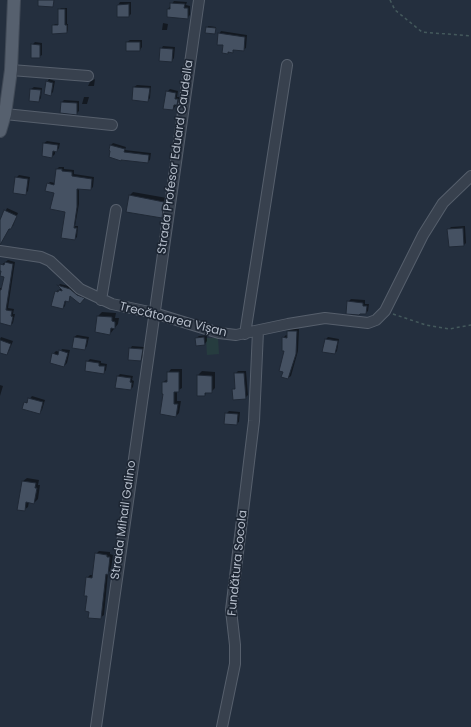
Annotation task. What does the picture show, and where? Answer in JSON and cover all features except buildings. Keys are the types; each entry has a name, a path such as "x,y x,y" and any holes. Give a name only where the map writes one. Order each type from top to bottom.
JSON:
{"main road":[{"path":"0,131 5,114 11,70 14,0"}],"street":[{"name":"Strada Profesor Eduard Caudella","path":"154,313 199,0"},
{"path":"245,334 287,65"},
{"path":"11,70 88,76"},
{"path":"5,114 112,124"},
{"name":"Trecătoarea Vișan","path":"0,251 40,256 50,261 80,289 101,300 131,309 154,313 219,333 236,335 245,334 288,324 325,318 368,323 376,320 385,311 423,235 443,203 471,176"},
{"path":"101,300 116,210"},
{"name":"Strada Mihail Galino","path":"96,727 154,313"},
{"name":"Fundătura Socola","path":"222,727 234,664 235,645 231,610 254,421 258,331"}],"path":[{"path":"390,0 395,10 422,32 471,36"},
{"path":"385,311 426,325 449,328 471,325"}],"green space":[{"path":"206,338 218,338 219,354 207,355"}]}
